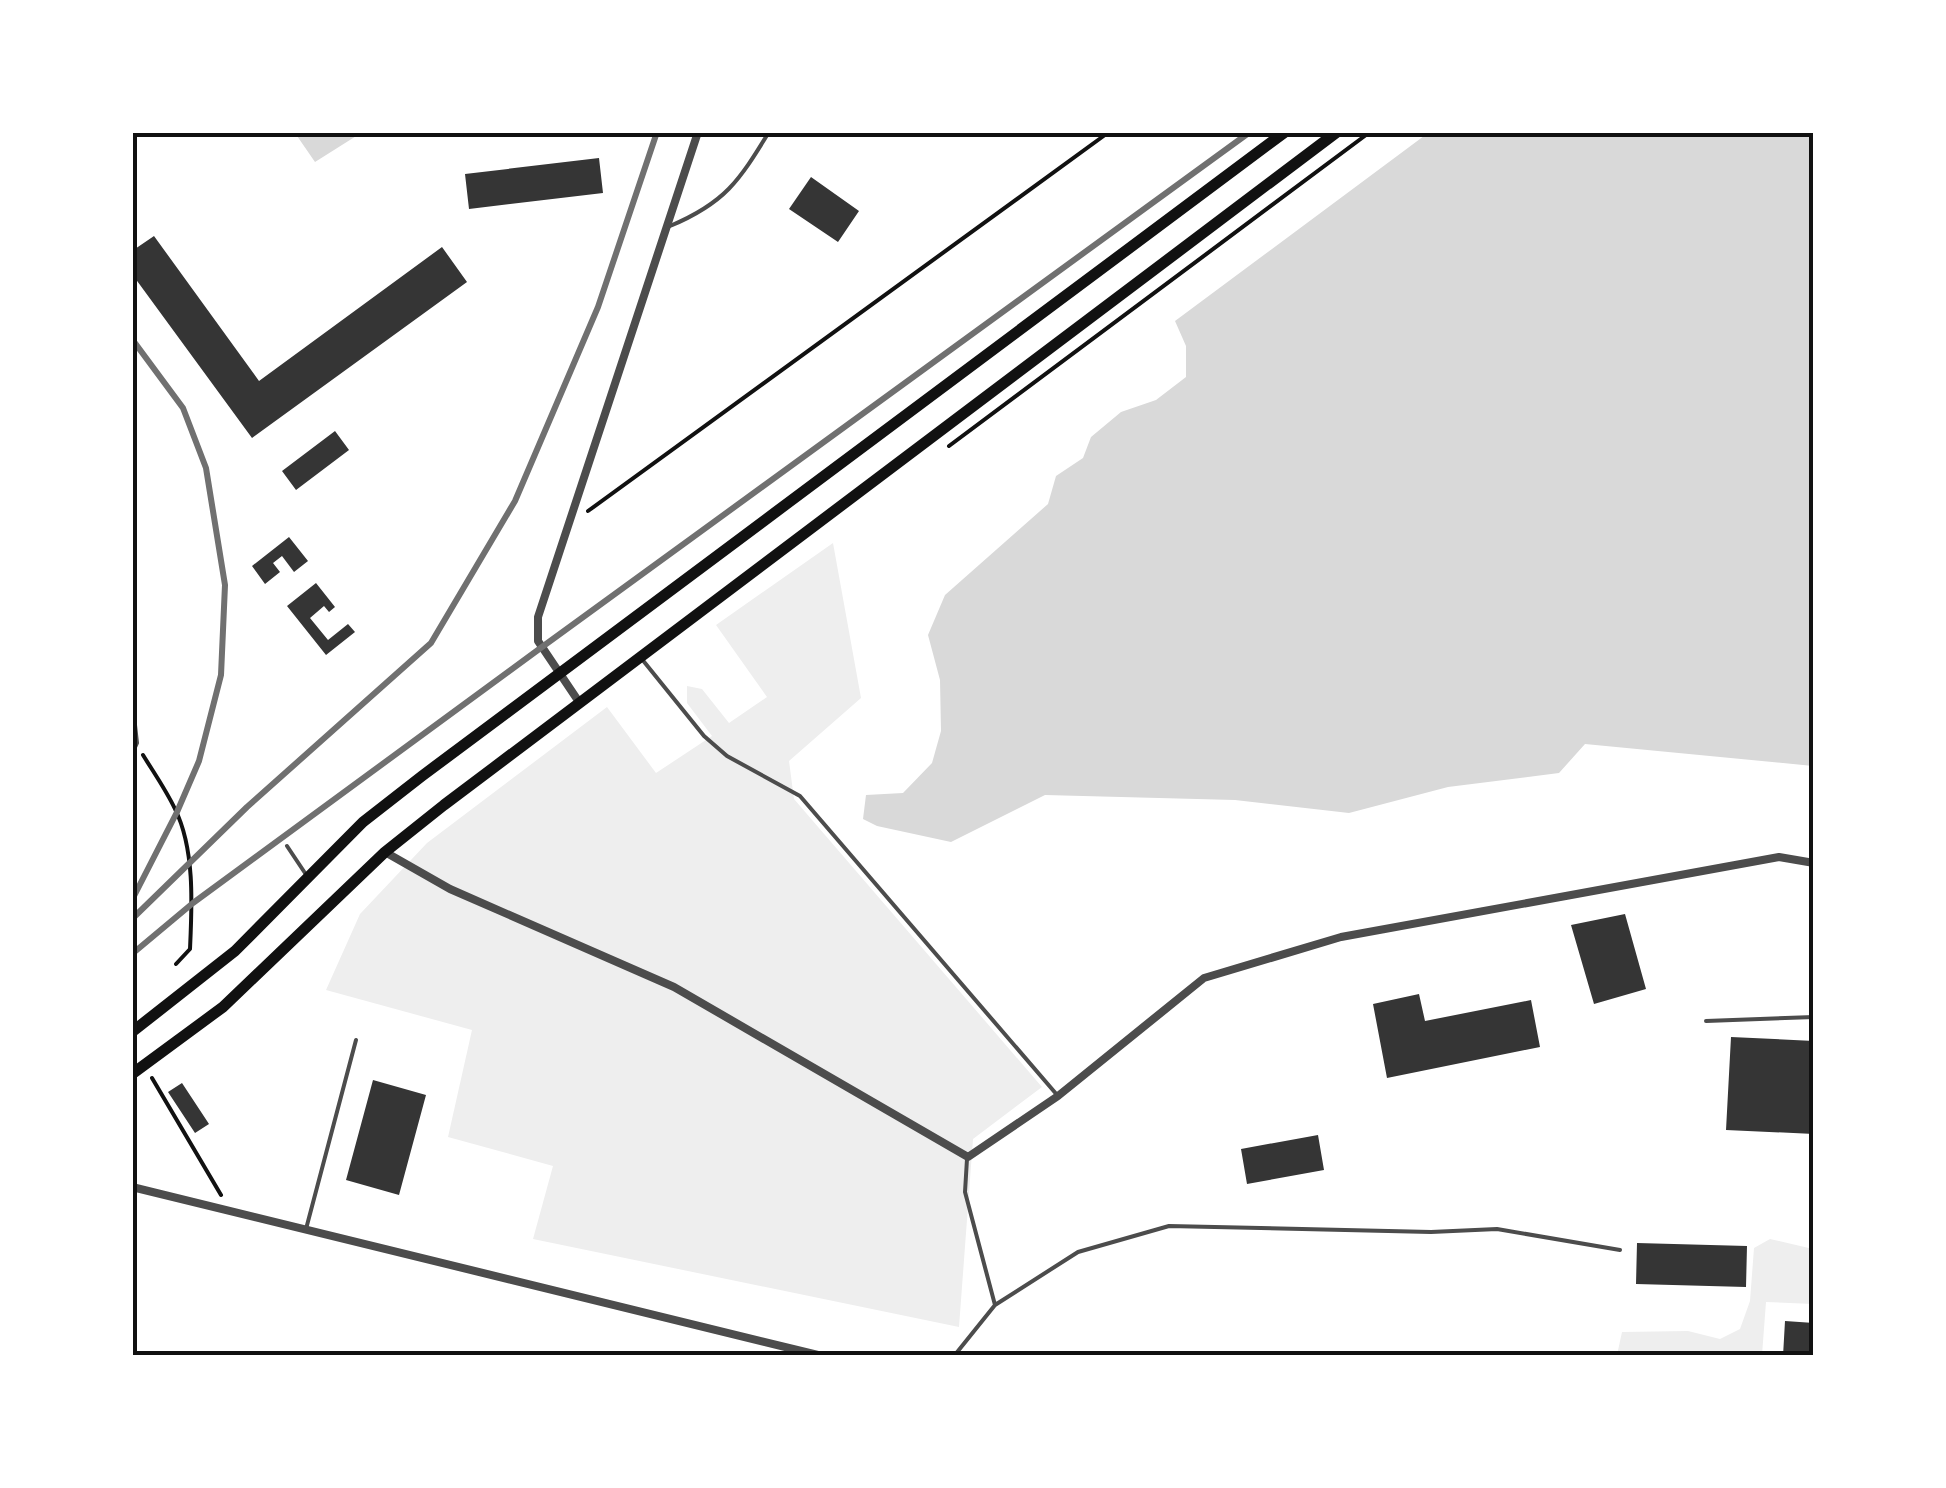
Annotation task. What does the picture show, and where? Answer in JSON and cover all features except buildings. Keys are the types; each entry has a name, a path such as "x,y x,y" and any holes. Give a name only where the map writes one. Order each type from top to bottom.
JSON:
{"main road":[{"path":"132,1032 235,951 362,822 1285,132"},
{"path":"132,1074 222,1007 385,852 1337,132"}],"street":[{"path":"579,702 538,641 538,617 698,132"},
{"path":"385,852 450,889 674,987 968,1157 1058,1096 1204,978 1341,937 1779,857 1814,863"},
{"path":"132,1187 822,1356"}],"lane":[{"path":"666,228 704,212 738,181 770,132"},
{"path":"640,657 704,736 727,756 800,796 1058,1096"},
{"path":"132,698 137,743 132,754"},
{"path":"287,846 308,877"},
{"path":"1706,1021 1814,1017"},
{"path":"306,1230 356,1040"},
{"path":"968,1157 965,1192 996,1305"},
{"path":"954,1356 996,1305 1078,1252 1169,1226 1430,1232 1497,1229 1620,1250"}],"path":[{"path":"568,526 1109,132"},
{"path":"137,743 177,812 190,866 190,949 176,964"},
{"path":"150,1074 231,1212"}],"shaded area":[{"path":"295,133 361,133 315,162"},
{"path":"1428,133 1813,133 1813,766 1585,744 1559,773 1448,787 1349,813 1235,800 1045,795 951,842 877,826 863,819 866,795 903,793 932,763 941,731 940,680 928,635 945,595 1048,504 1056,476 1083,458 1091,437 1121,412 1156,400 1186,377 1186,346 1175,321"},
{"path":"833,543 861,698 789,761 794,799 1042,1087 973,1139 959,1327 533,1239 553,1166 448,1137 472,1030 326,990 360,914 427,843 607,707 656,773 712,736 687,703 687,686 702,689 729,723 767,697 716,625"},
{"path":"1770,1239 1813,1249 1813,1304 1766,1302 1762,1355 1617,1355 1622,1332 1688,1331 1720,1339 1740,1329 1750,1301 1754,1248"}],"railway":[{"path":"132,919 247,807 431,643 515,501 598,307 657,132"},
{"path":"132,954 193,903 1250,132"},
{"path":"132,339 183,408 206,468 225,585 221,675 199,761 132,900"}]}
